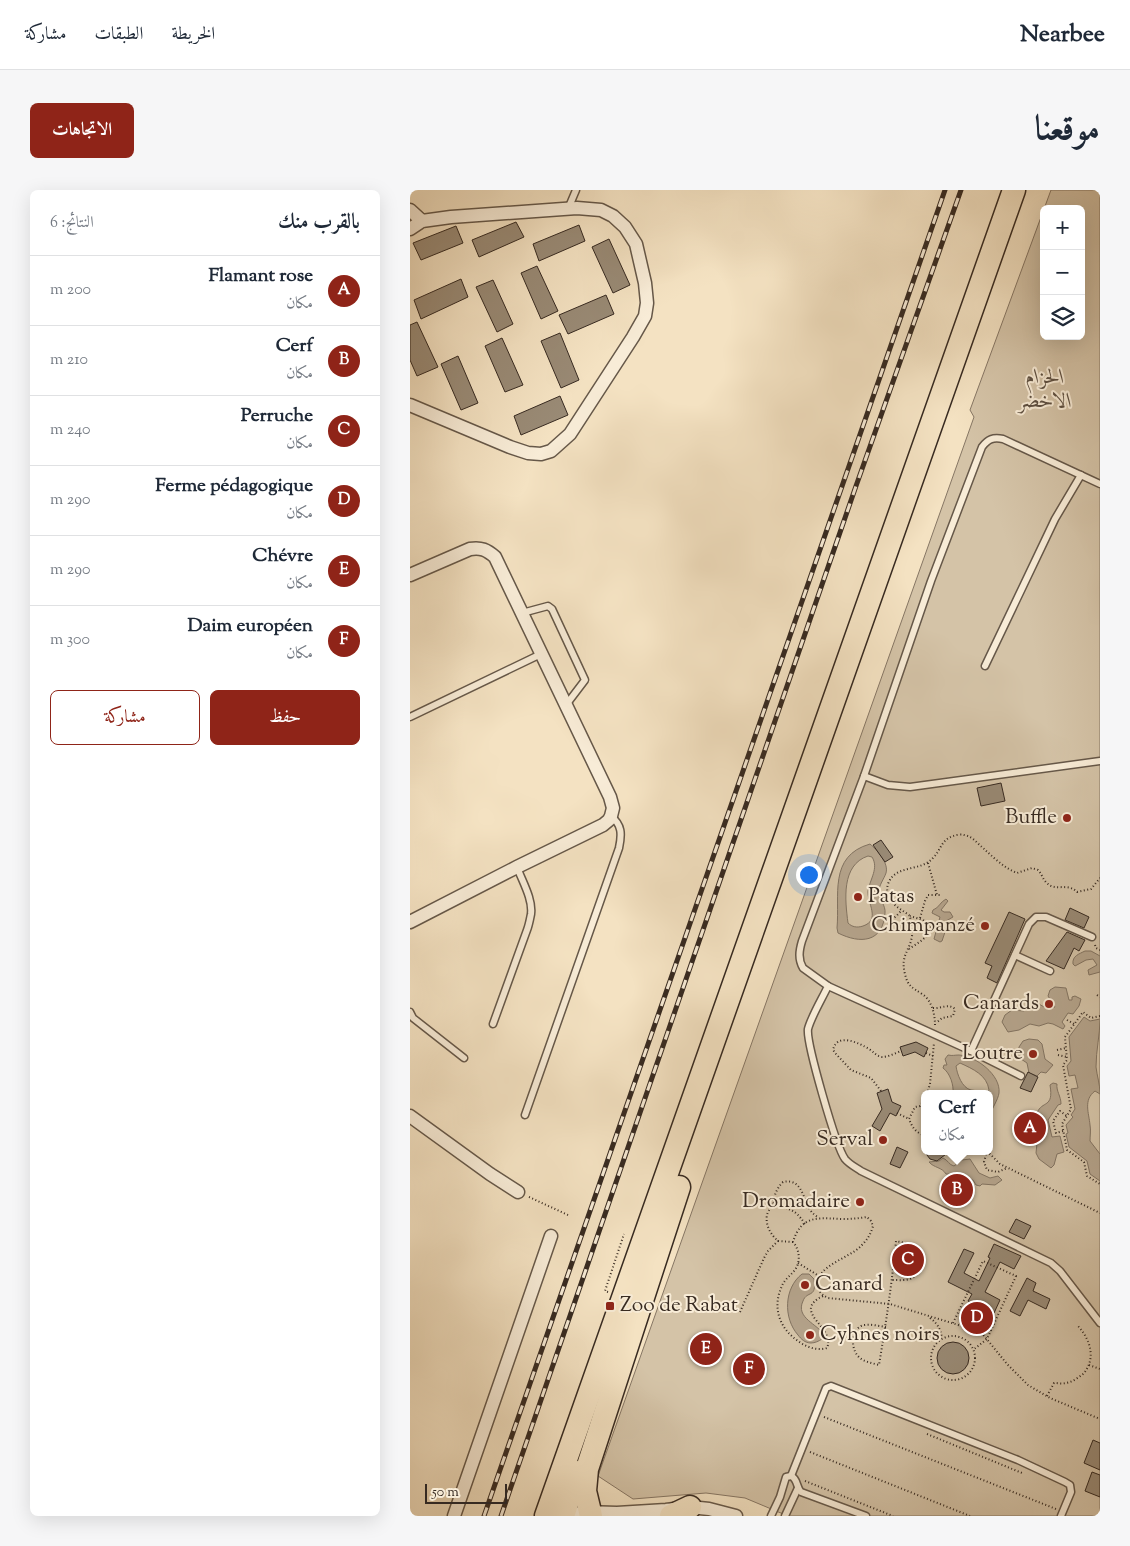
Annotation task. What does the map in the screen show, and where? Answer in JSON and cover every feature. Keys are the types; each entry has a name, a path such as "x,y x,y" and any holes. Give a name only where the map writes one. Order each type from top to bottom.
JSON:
{"highway":[{"path":"546,1516 1014,190"},
{"path":"591,1514 586,1491 587,1469 674,1203 802,822 1026,190"},
{"path":"565,1516 584,1443 588,1397"}],"street":[{"path":"410,229 422,221 451,217 577,208 601,210 613,216 625,227 636,244 646,283 647,303 645,316 633,337 570,434 551,451 541,454 528,453 410,405"},
{"path":"410,210 422,221"},
{"path":"410,575 470,549 481,548 495,557 610,797 613,808 609,820 595,830 517,867 410,922"},
{"path":"410,1116 518,1192"},
{"path":"454,1516 551,1236"},
{"path":"649,1516 675,1511"},
{"path":"565,1516 573,1514 675,1511 736,1516"}],"lane":[{"path":"568,209 576,190"},
{"path":"1021,1076 971,1051 828,986 803,968 800,960 800,949 864,776 931,582 982,448 987,441 996,438 1003,439 1100,484"},
{"path":"985,666 1056,518 1081,475"},
{"path":"522,613 548,606 552,609 585,680 566,705"},
{"path":"410,717 541,654"},
{"path":"864,776 888,785 910,787 1100,761"},
{"path":"525,1115 619,848 622,836 620,827 617,820 611,816"},
{"path":"493,1024 531,914 532,907 517,867"},
{"path":"971,1051 1029,924 1036,917 1046,917 1092,937"},
{"path":"1015,954 1050,972"},
{"path":"828,986 808,1028 809,1044 834,1132 845,1160 860,1170 1051,1263 1100,1323"},
{"path":"410,1012 413,1018 464,1058"},
{"path":"771,1516 781,1493 783,1482 788,1477 826,1388 831,1386 1004,1454 1065,1482 1070,1485 1071,1492 1062,1514"},
{"path":"788,1477 796,1480 800,1490 866,1516"},
{"path":"785,1516 800,1490"}],"path":[{"path":"907,950 931,931 931,926 920,918 910,916 890,900 887,889 889,882 902,870 928,863 938,852 941,843 955,836 963,834 971,838 1008,869 1016,873 1032,868 1038,870 1046,883 1052,887 1068,886 1076,892 1091,889 1100,878"},
{"path":"928,863 937,895"},
{"path":"920,918 928,895 941,896"},
{"path":"885,921 888,922 902,910"},
{"path":"910,916 913,934 903,958 904,972 908,983 914,990 923,994 932,1008 936,1023 928,1090"},
{"path":"932,1008 939,1009 945,1006 952,1006 955,1012 953,1016 942,1018 936,1023"},
{"path":"1100,1016 1091,1018 1083,1012 1065,1037 1067,1060 1063,1065 1071,1109 1062,1124 1067,1150 1084,1162 1087,1176 1100,1184"},
{"path":"1068,1020 1074,1024"},
{"path":"881,1091 871,1078 851,1070 833,1050 834,1045 845,1039 884,1057 901,1051"},
{"path":"1057,1050 1066,1048"},
{"path":"926,1053 933,1057"},
{"path":"1058,1055 1067,1057"},
{"path":"909,1120 915,1107 921,1104"},
{"path":"1063,1131 1056,1133 1053,1121 1060,1111 1066,1116"},
{"path":"898,1113 909,1120 912,1126 921,1133"},
{"path":"986,1155 984,1162 987,1170 998,1172 1007,1168"},
{"path":"991,1155 1007,1168 1100,1213"},
{"path":"823,1296 815,1300 811,1306 813,1317 828,1335 829,1343 827,1348 821,1350 811,1348 799,1342 786,1332 779,1320 778,1303 782,1286 795,1271 798,1264 798,1247 794,1242 778,1241 767,1224 767,1214 773,1202 774,1194 783,1182 794,1183 800,1188 809,1210 814,1215 848,1219 867,1217 873,1226 871,1234 861,1246 851,1255 832,1263 819,1276 817,1283 823,1296 890,1304 981,1332 1007,1364 1028,1385 1047,1396 1100,1419"},
{"path":"518,1192 568,1215"},
{"path":"773,1202 791,1209 798,1214 805,1224"},
{"path":"794,1242 796,1234 809,1220 819,1217"},
{"path":"606,1291 624,1234"},
{"path":"740,1312 764,1258 778,1241"},
{"path":"886,1327 869,1325 862,1326 857,1330 853,1338 853,1349 858,1357 867,1362 879,1364 886,1327 890,1304 892,1280 896,1241 917,1248 922,1255 920,1272 912,1279 892,1280"},
{"path":"953,1323 983,1261 1016,1276 986,1339 973,1350"},
{"path":"798,1264 819,1276"},
{"path":"927,1316 936,1322 940,1328 942,1338"},
{"path":"1047,1396 1054,1383 1067,1383 1079,1377 1088,1368 1091,1356 1088,1342 1083,1331 1077,1325"},
{"path":"960,1337 968,1342 973,1350 973,1366 969,1373 963,1377 956,1380 948,1379 940,1376 934,1370 931,1352 935,1344 942,1338 960,1337"},
{"path":"1089,1365 1100,1370"},
{"path":"824,1417 1062,1514"},
{"path":"921,1432 1028,1475"},
{"path":"810,1452 970,1516"},
{"path":"810,1483 893,1516"}],"green space":[{"name":"الحزام الاخضر","path":"1051,190 1100,190 1100,1516 788,1516 745,1498 706,1493 633,1499 598,1476 974,417 970,410 1040,220 1040,340 1085,340 1085,205 1045,205"}],"shaded area":[{"path":"870,844 882,857 886,865 886,873 879,891 885,910 883,923 875,935 862,939 846,937 838,933 837,928 839,878 842,867 857,850","holes":["868,856 872,857 875,865 868,891 872,911 871,920 863,926 855,927 848,923 846,894 849,875 859,861"]},
{"path":"946,899 948,901 941,910 950,912 953,917 946,921 943,926 946,929 940,942 934,939 940,917 932,913"},
{"path":"1085,951 1091,951 1100,956 1100,972 1089,975 1088,970 1097,965 1093,959 1086,960 1075,966 1073,964 1075,957"},
{"path":"1055,987 1066,988 1069,1000 1072,1000 1072,997 1075,996 1081,999 1079,1006 1073,1014 1068,1013 1062,1022 1065,1026 1063,1029 1048,1023 1039,1026 1030,1024 1019,1030 1008,1032 1002,1022 1005,1015 1012,1010 1024,1011 1035,1002 1048,1009 1055,1007 1048,996 1050,990"},
{"path":"1084,1017 1090,1021 1100,1019 1096,1067 1100,1094 1095,1091 1091,1095 1088,1107 1090,1141 1100,1154 1100,1181 1090,1174 1087,1161 1069,1147 1066,1134 1068,1133 1066,1125 1073,1117 1071,1115 1075,1109 1071,1089 1078,1088 1075,1075 1069,1076 1067,1066 1071,1061 1069,1037"},
{"path":"1029,1039 1038,1040 1042,1044 1045,1059 1053,1065 1046,1073 1041,1072 1037,1076 1029,1073 1027,1063 1018,1057 1019,1047 1023,1041"},
{"path":"948,1055 966,1056 980,1063 992,1073 999,1086 999,1093 993,1108 993,1090 989,1090 982,1076 960,1063 956,1066 959,1077 965,1087 971,1090 953,1090 951,1079 943,1068 944,1065 947,1065 945,1059"},
{"path":"1053,1083 1057,1084 1061,1104 1058,1105 1048,1120 1052,1137 1060,1136 1064,1152 1057,1154 1054,1165 1051,1168 1039,1159 1036,1153 1037,1143 1032,1134 1037,1113 1049,1101 1050,1085"},
{"path":"943,1158 954,1166 962,1160 970,1159 979,1173 990,1178 998,1176 1002,1180 995,1185 982,1184 980,1186 976,1185 973,1180 965,1179 961,1175 946,1174 929,1162 939,1161"},
{"path":"802,1274 809,1274 814,1279 815,1285 813,1292 803,1301 802,1312 824,1335 822,1339 812,1343 805,1342 799,1336 793,1328 788,1312 789,1295 796,1280"}],"building":[{"path":"516,222 524,237 479,257 472,240"},
{"path":"579,225 585,241 539,261 533,244"},
{"path":"456,226 463,243 421,260 413,243"},
{"path":"609,239 630,285 613,293 592,247"},
{"path":"537,266 558,311 541,319 521,273"},
{"path":"461,279 468,297 421,319 414,300"},
{"path":"493,280 513,324 497,332 476,287"},
{"path":"606,295 614,314 568,334 559,315"},
{"path":"417,322 438,367 417,376 410,360 410,325"},
{"path":"560,333 579,380 561,388 541,341"},
{"path":"502,338 523,385 505,392 485,346"},
{"path":"458,356 478,403 461,410 441,364"},
{"path":"560,396 568,415 521,435 514,416"},
{"path":"1001,783 1005,801 981,806 977,788"},
{"path":"881,840 893,857 885,862 873,845"},
{"path":"1070,908 1089,917 1084,928 1065,920"},
{"path":"1009,912 1025,919 997,983 987,978 992,966 985,963"},
{"path":"1067,932 1085,940 1079,951 1074,948 1064,969 1046,961"},
{"path":"916,1042 928,1048 924,1057 915,1052 903,1056 900,1047"},
{"path":"1028,1072 1038,1077 1031,1092 1020,1088"},
{"path":"888,1089 892,1102 901,1106 896,1116 890,1113 880,1131 872,1126 882,1109 877,1093"},
{"path":"897,1147 908,1152 900,1168 890,1164"},
{"path":"927,1155 945,1155 937,1161 930,1159"},
{"path":"1016,1219 1031,1226 1024,1239 1009,1232"},
{"path":"994,1244 1021,1256 1014,1269 1000,1262 985,1292 1000,1300 994,1313 968,1301 972,1294 948,1282 964,1249 974,1253 964,1273 979,1281 990,1258 988,1257"},
{"path":"1027,1278 1036,1283 1033,1291 1050,1299 1046,1309 1028,1300 1020,1316 1010,1311"},
{"path":"953,1342 959,1343 964,1347 968,1352 968,1364 964,1369 959,1373 953,1374 947,1373 942,1369 938,1364 937,1358 938,1352 942,1347 947,1343"},
{"path":"1093,1440 1100,1443 1100,1470 1084,1463"},
{"path":"1092,1472 1100,1475 1100,1497 1085,1491"}],"railway":[{"path":"484,1516 945,190"},
{"path":"501,1516 856,486 961,190"}],"place":[{"name":"Buffle","path":"1067,818"},
{"name":"Patas","path":"858,897"},
{"name":"Chimpanzé","path":"985,926"},
{"name":"Canards","path":"1049,1004"},
{"name":"Loutre","path":"1033,1054"},
{"name":"Flamant rose","path":"1030,1128"},
{"name":"Serval","path":"883,1140"},
{"name":"Cerf","path":"957,1190"},
{"name":"Dromadaire","path":"860,1202"},
{"name":"Perruche","path":"908,1260"},
{"name":"Canard","path":"805,1285"},
{"name":"Zoo de Rabat","path":"610,1306"},
{"name":"Ferme pédagogique","path":"977,1318"},
{"name":"Cyhnes noirs","path":"810,1335"},
{"name":"Chévre","path":"706,1349"},
{"name":"Daim européen","path":"749,1369"}]}
